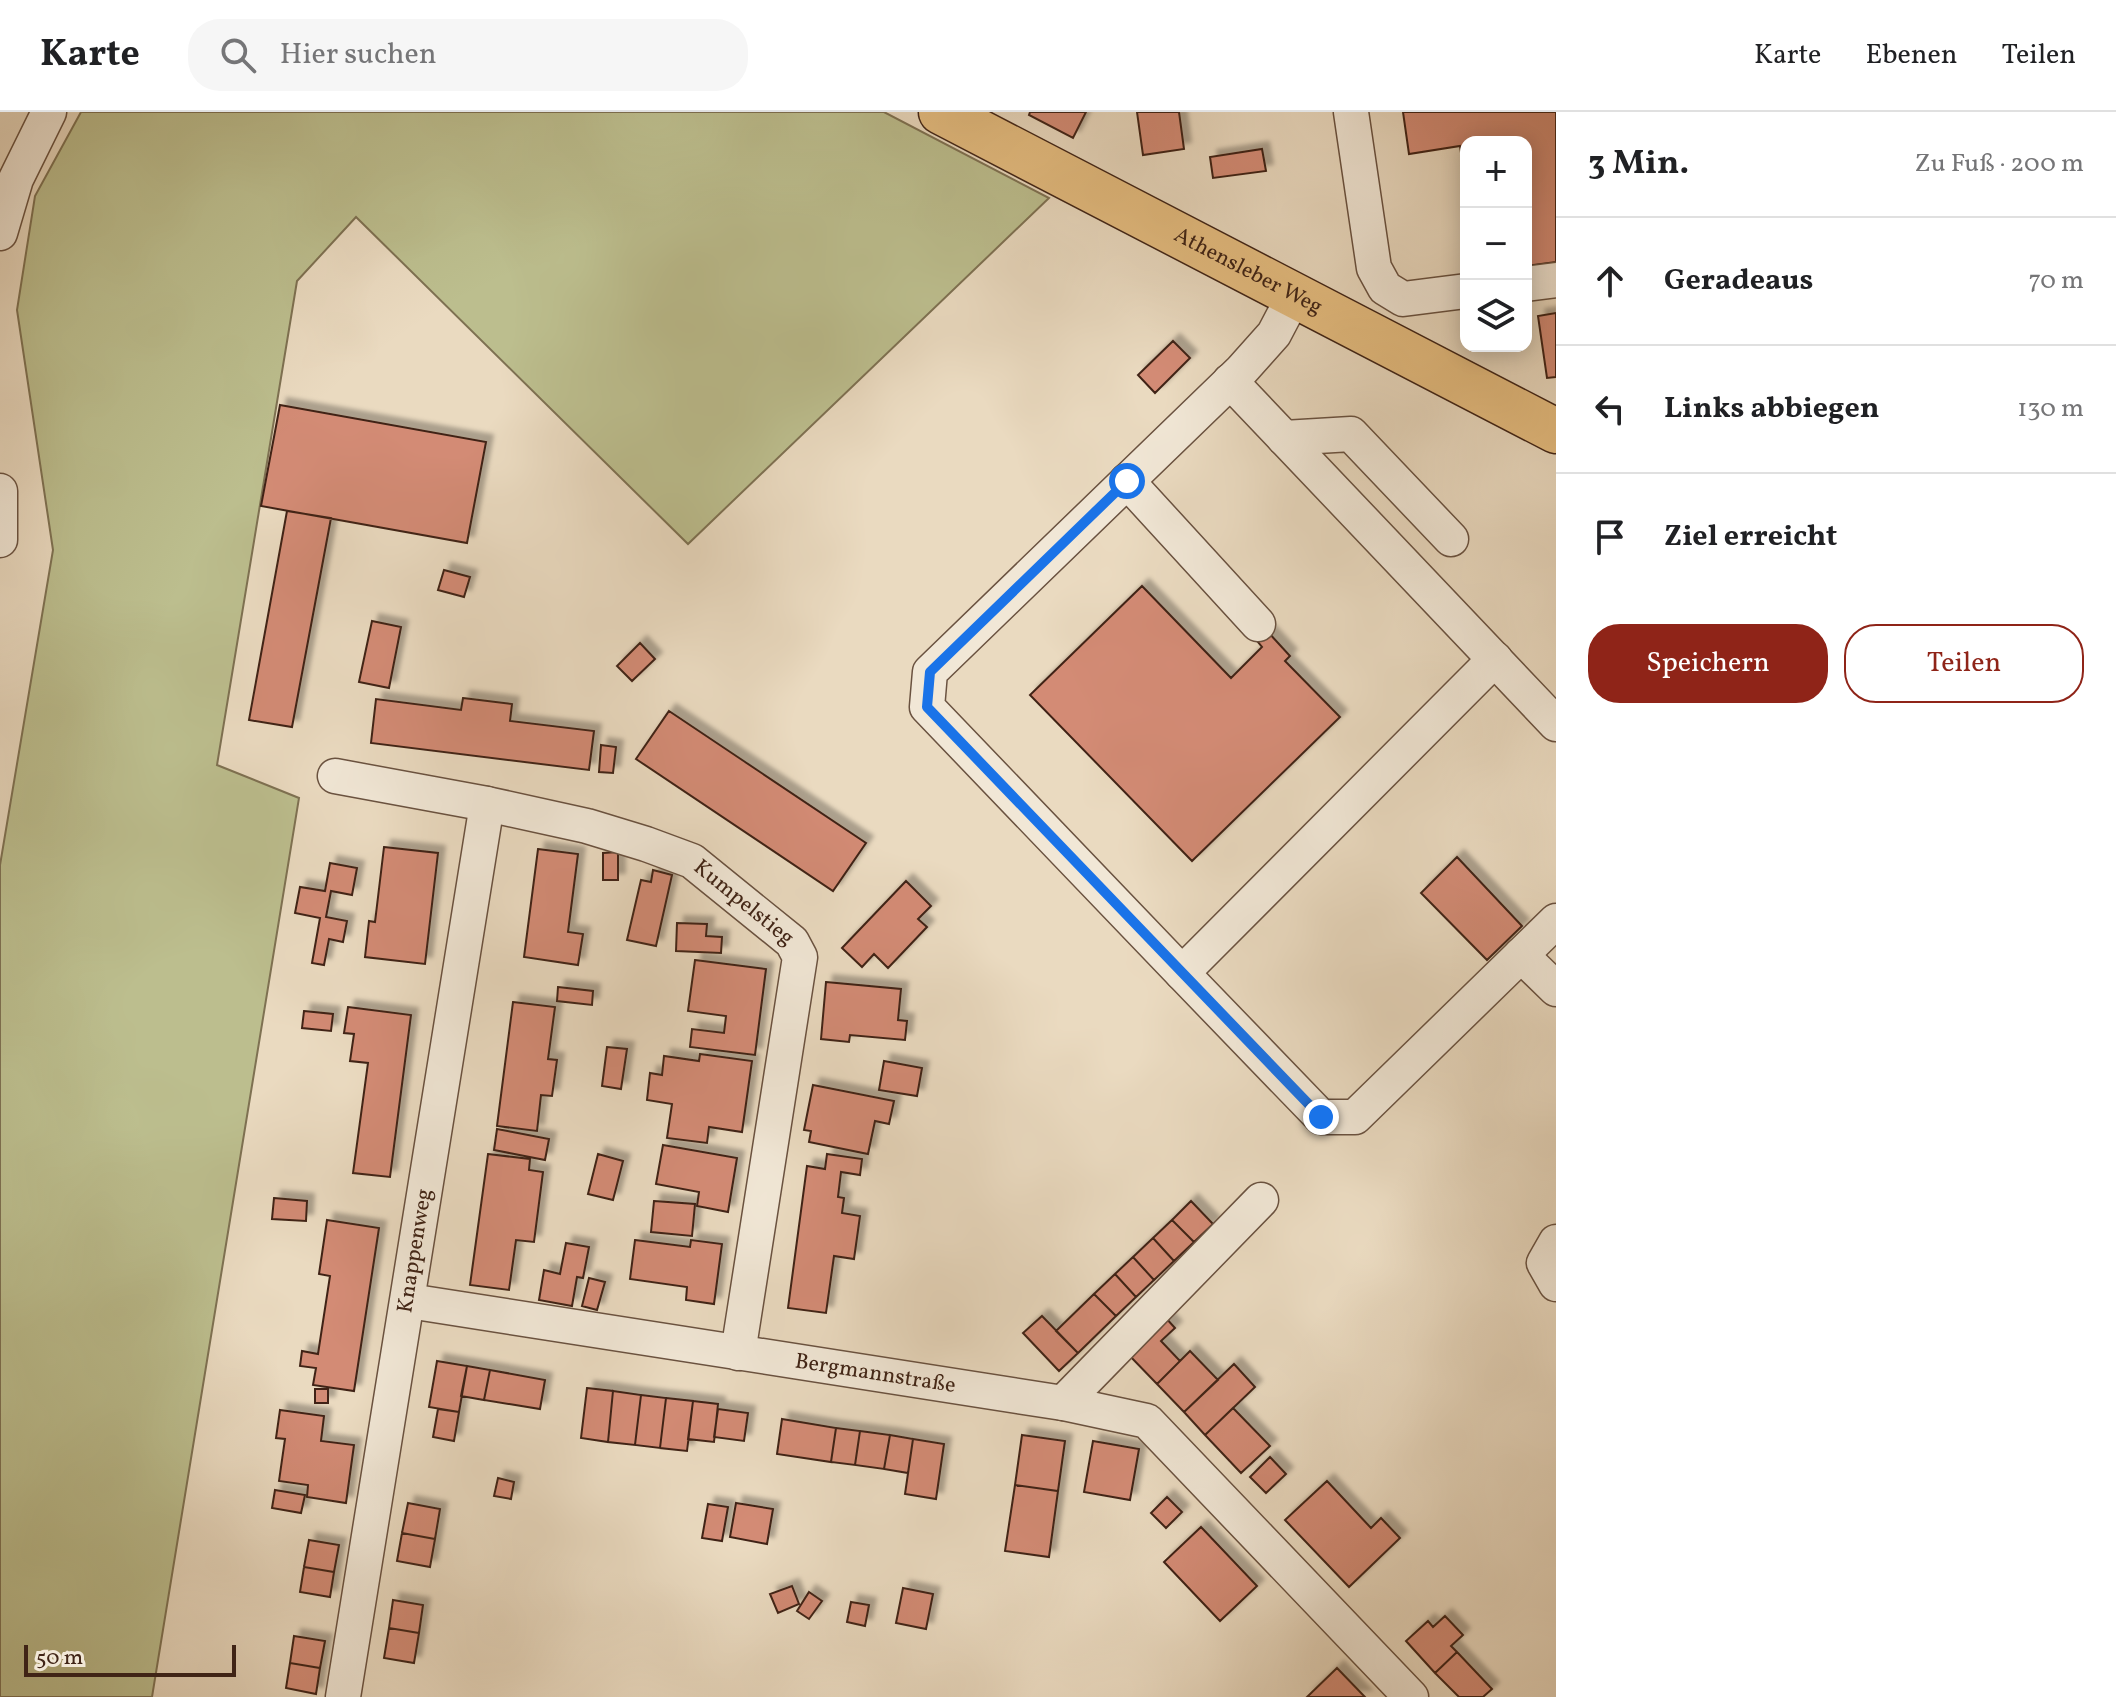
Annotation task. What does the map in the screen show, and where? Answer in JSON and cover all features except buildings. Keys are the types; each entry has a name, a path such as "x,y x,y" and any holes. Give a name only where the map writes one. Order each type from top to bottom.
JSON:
{"main road":[{"name":"Athensleber Weg","path":"941,112 1556,431"}],"street":[{"path":"0,233 16,179 49,112"},
{"path":"1351,112 1374,268 1385,288 1403,299 1460,292"},
{"path":"1532,283 1556,280"},
{"path":"1294,296 1274,334 1230,381 930,672 927,707 1321,1117 1355,1117 1556,921"},
{"path":"1230,381 1556,724"},
{"path":"1284,438 1351,434 1451,539"},
{"path":"1127,481 1258,624"},
{"path":"0,491 0,540"},
{"path":"1182,973 1495,659"},
{"name":"Kumpelstieg","path":"335,776 587,826 692,861 792,942 800,957 738,1353"},
{"name":"Knappenweg","path":"343,1697 487,804"},
{"path":"1521,955 1556,989"},
{"path":"1063,1403 1261,1200"},
{"path":"1556,1242 1544,1263 1556,1284"},
{"name":"Bergmannstraße","path":"409,1301 1063,1403 1147,1421 1411,1697"}],"green space":[{"path":"81,112 884,112 1049,198 688,544 356,217 297,281 217,765 299,798 152,1697 0,1697 0,865 53,550 17,310 35,196"}],"route":[{"path":"1127,481 930,672 927,707 1321,1117"}]}
